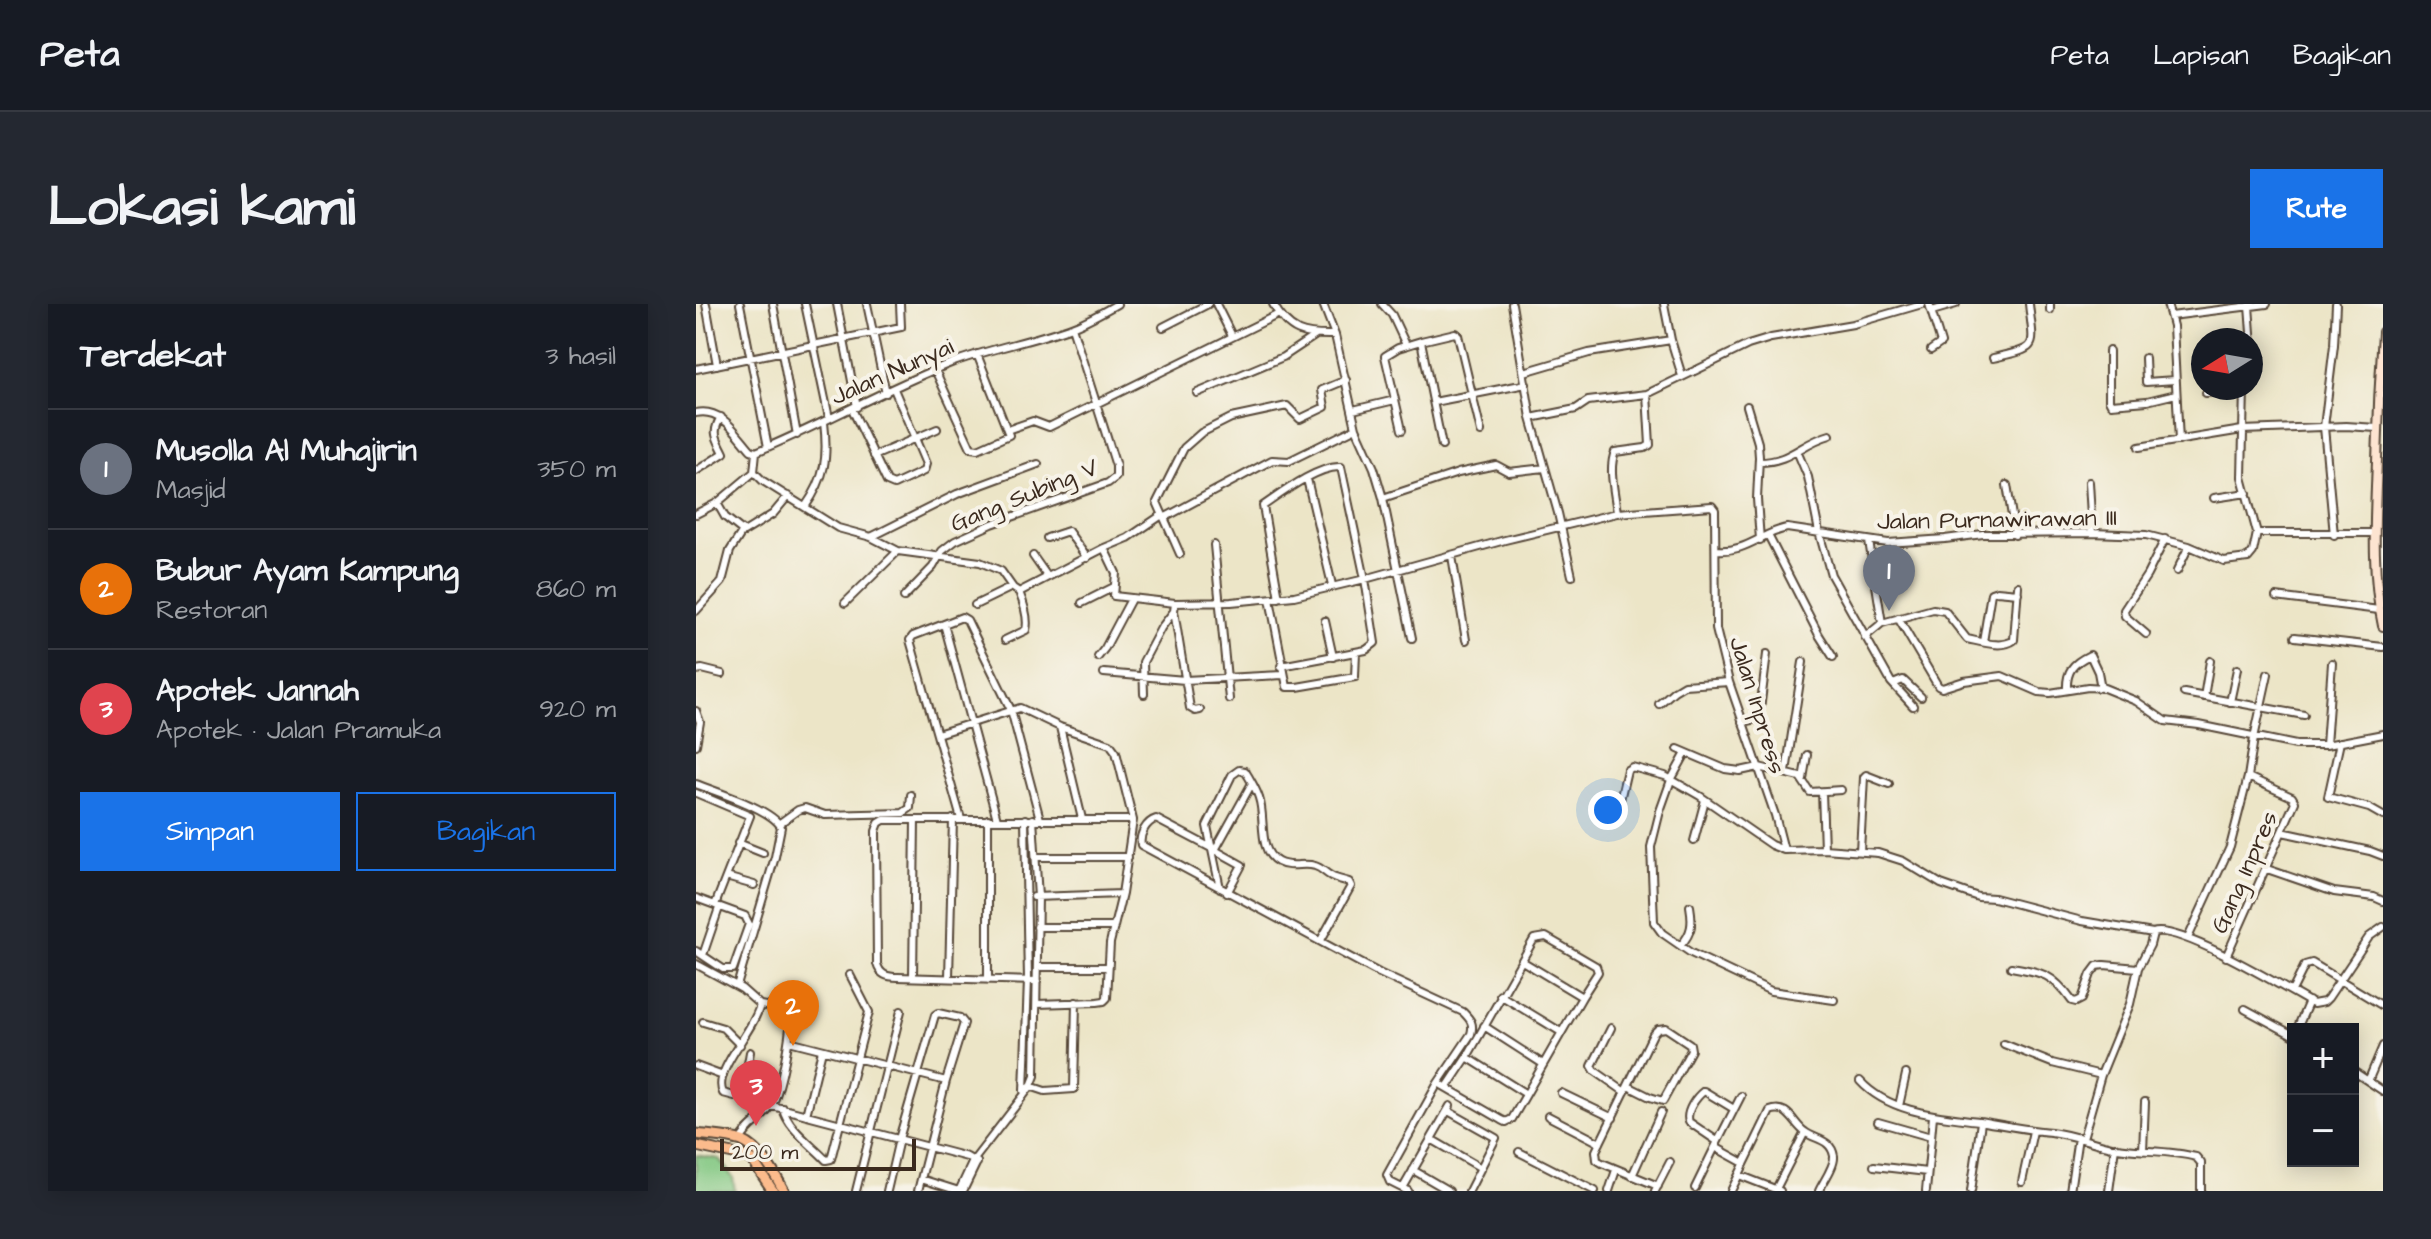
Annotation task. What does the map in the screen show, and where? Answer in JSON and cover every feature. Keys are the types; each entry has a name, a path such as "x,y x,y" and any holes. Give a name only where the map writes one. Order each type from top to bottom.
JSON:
{"main road":[{"path":"696,1134 740,1141 758,1153 784,1191"},
{"path":"696,1146 747,1157 773,1191"}],"street":[{"path":"706,304 717,365"},
{"path":"740,304 768,447"},
{"path":"773,304 797,435"},
{"path":"805,304 826,420 827,447 824,469 805,507"},
{"path":"837,304 854,408 887,482 894,485 925,468 926,464 890,391 867,304"},
{"path":"696,369 902,326 900,304"},
{"name":"Jalan Nunyai","path":"756,452 935,370 977,354 1072,327 1117,304"},
{"path":"1163,327 1208,304"},
{"path":"1216,304 1232,336"},
{"path":"1273,304 1291,327 1316,335 1335,335"},
{"path":"1323,304 1335,335 1356,428 1383,498 1412,638"},
{"path":"1382,304 1397,324 1406,345"},
{"path":"1512,304 1531,418 1572,576"},
{"path":"1664,304 1682,376"},
{"path":"1531,418 1576,409 1588,401 1603,397 1647,394 1748,345 1771,338 1834,329 1922,304"},
{"path":"1931,350 1941,343 1931,307 1956,304"},
{"path":"1993,358 2026,350 2031,345 2033,336 2029,304"},
{"path":"2167,304 2171,316 2179,441"},
{"path":"2171,316 2267,304"},
{"path":"2334,535 2324,427 2336,304"},
{"path":"2248,305 2250,328"},
{"path":"1007,430 1033,421 1049,427 1279,314"},
{"name":"Gang Subing V","path":"938,557 955,541 992,524 1108,483 1116,477 1116,466 1072,327"},
{"path":"2383,332 2377,428 2378,518 2374,533 2379,544 2379,610 2383,626"},
{"path":"1402,430 1386,355 1406,345 1455,333 1481,432"},
{"path":"1197,393 1283,357 1316,335"},
{"path":"1524,372 1589,353 1671,340"},
{"path":"1421,341 1442,446"},
{"path":"2109,351 2109,403 2147,401 2176,394"},
{"path":"935,370 971,448 978,449 1009,435 977,354"},
{"path":"2145,358 2147,401"},
{"path":"1180,554 1157,504 1158,496 1184,448 1201,433 1231,418 1280,406 1289,407 1300,419 1325,407 1324,389 1346,380"},
{"path":"2146,382 2175,380"},
{"path":"1434,402 1526,384"},
{"path":"1617,513 1613,455 1650,445 1647,394"},
{"path":"1353,410 1395,400"},
{"path":"2243,400 2242,477 2257,533 2374,533"},
{"path":"1747,406 1758,443 1760,540"},
{"path":"696,413 708,411 721,417 756,452 754,472 717,503 696,514"},
{"path":"696,471 724,453 715,434 721,417"},
{"path":"1019,592 1128,538 1163,516 1272,460 1291,461 1356,428"},
{"path":"2139,447 2242,430 2377,428"},
{"path":"874,456 937,429"},
{"path":"1759,462 1782,460 1810,442 1830,435"},
{"path":"1797,451 1811,490 1831,575 1847,608 1893,684 1913,706"},
{"path":"871,537 957,494 1038,464"},
{"path":"1383,498 1458,473 1496,465 1509,472 1545,468"},
{"path":"1279,598 1263,506 1318,473 1334,467 1343,470 1375,643 1371,648 1356,652 1281,666"},
{"path":"754,472 760,479 838,528 871,537 898,551 971,560 1001,571 1019,592 1025,605 1027,627 1005,640"},
{"path":"1307,479 1332,585"},
{"path":"2089,482 2092,533"},
{"path":"2007,485 2015,535"},
{"path":"2214,498 2247,493"},
{"path":"696,611 722,582 730,551 742,532 773,514 788,496"},
{"path":"717,503 725,517 742,532"},
{"name":"Jalan Inpress","path":"1131,599 1175,607 1279,598 1365,579 1617,513 1712,506 1715,510 1716,629 1729,682 1784,850"},
{"name":"Jalan Purnawirawan III","path":"1716,550 1743,548 1787,528 1888,543 1983,534 2092,533 2146,535 2165,539 2224,561 2248,558 2253,552 2257,533"},
{"path":"1047,538 1068,531 1087,558"},
{"path":"1768,535 1833,657"},
{"path":"2146,634 2125,616 2124,610 2147,575 2165,539"},
{"path":"1869,541 1882,623"},
{"path":"1214,545 1229,699"},
{"path":"2177,571 2189,546"},
{"path":"1098,657 1131,599 1114,596 1116,573 1104,548"},
{"path":"845,603 898,551"},
{"path":"1033,556 1047,576"},
{"path":"1452,556 1466,640"},
{"path":"904,597 933,567 938,557"},
{"path":"975,605 1012,587"},
{"path":"1082,603 1114,587"},
{"path":"1865,637 1882,623 1941,609 1964,637 1983,642 2013,642 2018,590 1991,593 1983,642"},
{"path":"2276,597 2379,610"},
{"path":"1270,599 1287,687 1357,675 1356,652"},
{"path":"1144,694 1143,662 1175,607"},
{"path":"1175,607 1190,708 1200,710"},
{"path":"921,1179 960,1191 976,1160 1035,1076 1037,1004 1032,981 1037,967 1038,897 1033,819 1011,710 967,620 962,617 913,636 910,640 957,819 949,977"},
{"path":"1898,618 1942,688 1964,681 2002,676 2039,692 2114,690 2165,721 2296,745 2326,745 2383,734"},
{"path":"1325,621 1333,657"},
{"path":"944,624 997,819"},
{"path":"2295,637 2383,647"},
{"path":"1742,722 1756,719 1760,710 1767,654"},
{"path":"2067,690 2066,678 2074,663 2090,655 2101,688"},
{"path":"2204,697 2210,661"},
{"path":"1786,772 1803,662"},
{"path":"2326,745 2332,663"},
{"path":"2230,702 2237,669"},
{"path":"696,670 722,674"},
{"path":"1104,673 1185,680 1283,675"},
{"path":"2188,938 2230,847 2248,777 2268,674"},
{"path":"1893,684 1903,680 1921,697"},
{"path":"1659,704 1684,685 1729,682"},
{"path":"2184,693 2304,715"},
{"path":"937,734 1020,708 1113,747 1126,783 1133,820 1107,967 1107,998 1104,1001 1037,1004"},
{"path":"696,711 700,722 696,745"},
{"path":"1060,727 1082,819"},
{"path":"2340,742 2328,797 2369,808 2383,816"},
{"path":"1678,749 1725,769 1740,771 1759,767 1803,779"},
{"path":"1686,753 1671,780 1651,847 1654,922 1662,933 1691,953 1771,991 1834,1000"},
{"path":"1807,755 1803,779 1808,791 1841,790"},
{"path":"1599,810 1620,800 1624,778 1630,767 1665,776 1771,845 1784,850 1878,853 1903,861 1941,884 1978,897 1994,898 2082,921 2153,933 2160,931 2188,938 2318,1004 2324,1002 2372,934 2383,927"},
{"path":"1220,888 1207,826 1232,775 1239,770 1245,771 1260,801 1263,834 1270,857 1292,867 1311,865 1320,868 1334,878 1349,882 1351,886 1321,940"},
{"path":"1860,851 1864,777 1866,775 1889,784"},
{"name":"Gang Inpres","path":"2226,957 2295,802 2292,797 2248,777"},
{"path":"696,784 780,823"},
{"path":"1213,849 1251,785"},
{"path":"1822,792 1824,849"},
{"path":"696,793 749,814 703,955"},
{"path":"780,823 805,808 825,815 903,813 910,808 911,795"},
{"path":"1694,841 1705,800"},
{"path":"1032,981 888,977 879,970 876,831 879,823 884,820 957,819 1133,820"},
{"path":"988,819 988,980"},
{"path":"1028,1084 1032,981 1026,897 1033,819"},
{"path":"1227,893 1242,865 1156,819 1146,826 1141,845 1227,893 1321,940 1379,973 1463,1012 1471,1020 1471,1034 1438,1083 1387,1175 1390,1182 1404,1190 1449,1108 1496,1138 1469,1191"},
{"path":"913,977 915,820"},
{"path":"737,986 775,857 780,823"},
{"path":"2282,832 2383,856"},
{"path":"738,843 763,853"},
{"path":"1036,857 1128,857"},
{"path":"2267,869 2334,892 2383,901"},
{"path":"726,877 754,885"},
{"path":"1026,897 1122,894"},
{"path":"696,898 745,916 748,921 733,969 723,969 696,951"},
{"path":"1681,945 1691,935 1690,906"},
{"path":"1037,927 1113,927"},
{"path":"2070,1191 2080,1138 2153,933"},
{"path":"1438,1083 1506,1122 1512,1119 1598,972 1592,964 1550,939 1541,936 1534,939 1447,1087"},
{"path":"1522,961 1582,997"},
{"path":"2292,991 2307,964 2315,964 2383,1006"},
{"path":"2011,967 2042,972 2051,977 2074,1002 2082,999 2097,966 2138,968"},
{"path":"697,967 737,986 760,1005 790,1013 789,1041 773,1105 743,1132 740,1141"},
{"path":"1037,967 1107,967"},
{"path":"783,1108 790,1123 827,1161 831,1159 869,1012 850,975"},
{"path":"1500,995 1561,1032"},
{"path":"2300,1023 2309,1001"},
{"path":"1028,1084 1045,1091 1074,1089 1076,1002"},
{"path":"760,1005 756,1019 730,1057 720,1086 722,1092 976,1160"},
{"path":"2245,1009 2287,1034"},
{"path":"856,1191 901,1011"},
{"path":"887,1191 936,1013 960,1018 964,1023 918,1191"},
{"path":"703,1022 723,1028 740,1045"},
{"path":"1484,1026 1543,1064"},
{"path":"1611,1028 1592,1066 1595,1071 1627,1089 1663,1101 1691,1050 1690,1044 1666,1028 1658,1029 1627,1089 1596,1151 1597,1160 1656,1189 1670,1162"},
{"path":"789,1041 946,1081"},
{"path":"2004,1044 2052,1063 2101,1075"},
{"path":"2369,1079 2383,1046"},
{"path":"806,1115 822,1050"},
{"path":"742,1098 750,1052"},
{"path":"1467,1057 1526,1094"},
{"path":"696,1066 723,1076"},
{"path":"1899,1106 1906,1074"},
{"path":"2359,1074 2383,1091"},
{"path":"1860,1081 1871,1093 1899,1106 1933,1116 2053,1132 2115,1147 2196,1157 2201,1163 2201,1191"},
{"path":"1734,1109 1704,1091 1688,1114 1689,1122 1744,1163"},
{"path":"1561,1093 1613,1118"},
{"path":"1695,1188 1741,1096"},
{"path":"2143,1151 2145,1102"},
{"path":"1731,1191 1773,1109 1786,1111 1805,1132 1825,1141 1833,1152 1833,1162 1819,1191"},
{"path":"1632,1176 1661,1112"},
{"path":"1548,1116 1600,1143"},
{"path":"1926,1191 1933,1116"},
{"path":"1878,1122 1931,1137"},
{"path":"1971,1191 1981,1122"},
{"path":"2022,1182 2033,1131"},
{"path":"1739,1175 1778,1190 1805,1132"},
{"path":"1431,1139 1481,1168"},
{"path":"2109,1191 2115,1147"},
{"path":"1519,1152 1595,1191"},
{"path":"1874,1166 1927,1172"},
{"path":"1413,1170 1449,1191"},
{"path":"1609,1191 1616,1170"}],"green space":[{"path":"696,1155 719,1159 733,1178 735,1191 696,1191"}],"place":[{"name":"Musolla Al Muhajirin","path":"1889,611"},
{"name":"Bubur Ayam Kampung","path":"793,1046"},
{"name":"Apotek Jannah","path":"756,1126"}]}
